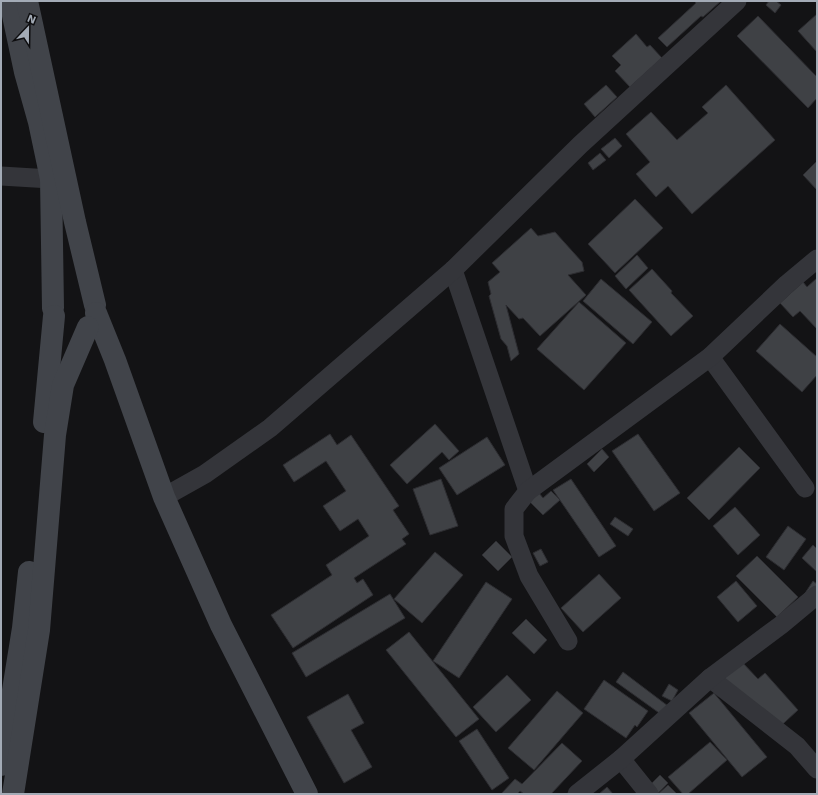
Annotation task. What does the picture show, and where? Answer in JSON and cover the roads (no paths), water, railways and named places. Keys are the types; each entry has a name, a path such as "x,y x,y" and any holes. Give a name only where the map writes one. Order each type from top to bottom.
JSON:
{"main road":[{"path":"1,765 23,628 41,474 47,383 57,318 51,179 39,122 25,72 10,1"},
{"path":"27,1 75,222 91,322 115,360"},
{"path":"13,794 39,630 55,435 63,385 91,322 92,298 85,292 77,289 69,290 61,294 56,300 57,318"},
{"path":"57,318 91,322"},
{"path":"91,322 115,360 164,497 221,625 307,794"}],"street":[{"path":"164,497 206,474 270,428 453,270 580,145 737,1"},
{"path":"1,176 51,179"},
{"path":"568,641 529,576 514,536 514,509 528,491 710,357 787,284 817,259"},
{"path":"453,270 528,491"},
{"path":"710,357 805,488"},
{"path":"577,794 621,759 710,678 781,625 817,595"},
{"path":"710,678 797,746 817,769"},
{"path":"621,759 649,794"}]}
